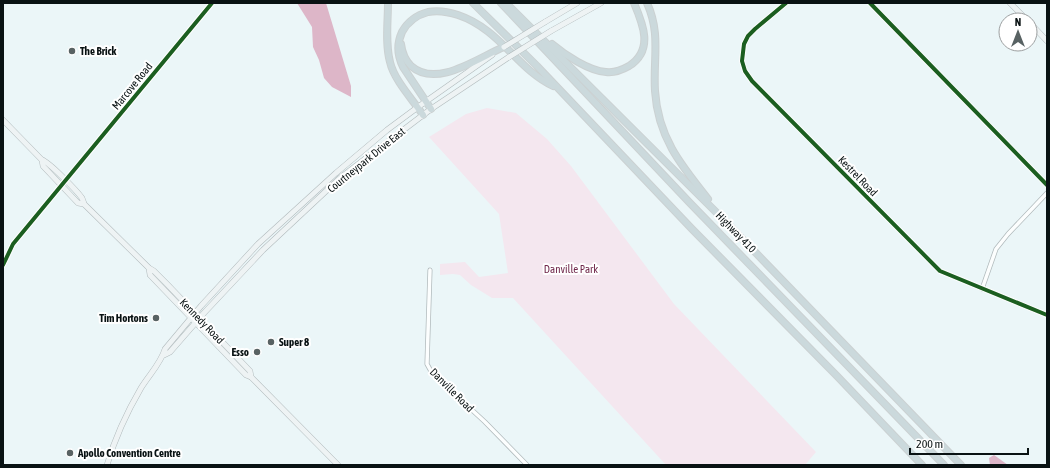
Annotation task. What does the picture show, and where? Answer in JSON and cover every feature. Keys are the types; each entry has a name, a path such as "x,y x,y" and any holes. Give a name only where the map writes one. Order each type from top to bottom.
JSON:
{"highway":[{"path":"388,3 387,43 390,64 398,79 423,115"},
{"path":"473,3 922,465"},
{"path":"501,3 689,202 944,465"},
{"path":"507,3 528,20 554,46 591,69 606,73 621,70 633,63 642,53 645,40 643,24 634,3"},
{"name":"Highway 410","path":"507,3 727,223 960,465"},
{"path":"647,3 655,26 655,90 662,127 668,142 682,166 727,223"},
{"path":"431,109 400,61 398,45 403,30 411,20 425,13 444,12 462,17 486,29 498,38 542,80 556,87"},
{"path":"403,30 401,48 404,56 413,67 425,73 443,73 460,68 490,52 504,47"},
{"path":"908,410 966,465"}],"main road":[{"name":"Courtneypark Drive East","path":"164,356 165,349 195,313 258,244 336,173 387,130 426,101 504,47 577,3"},
{"name":"Courtneypark Drive East","path":"108,465 120,429 150,374 164,356 170,352 263,250 340,178 431,109 509,57 601,3"},
{"path":"1010,3 1019,12"},
{"path":"1038,31 1047,40"},
{"name":"Kennedy Road","path":"3,120 42,160 46,161 64,183 82,198 84,204 149,268 154,271 200,318 250,371 251,377"},
{"name":"Kennedy Road","path":"149,268 150,275 191,318 246,375 251,377 338,465"}],"street":[{"name":"Marcove Road","path":"3,265 14,244 212,3"},
{"name":"Kestrel Road","path":"786,3 748,36 744,44 742,61 745,71 754,83 932,265 947,275 1047,315"},
{"path":"870,3 1047,185"},
{"path":"982,289 996,249 1008,234 1047,193"},
{"name":"Danville Road","path":"430,270 427,364 432,373 528,465"}],"green space":[{"name":"Danville Park","path":"487,108 516,113 547,139 571,166 674,304 816,452 805,465 666,465 513,298 492,298 471,285 460,275 440,275 440,264 465,262 479,277 508,273 499,214 429,137 466,114"}],"shaded area":[{"path":"297,3 326,3 351,86 351,97 332,87 324,78 319,60 313,47 312,27"},
{"path":"994,455 1008,465 990,465 989,458"}],"cycle path":[{"path":"3,265 13,244 212,3"},
{"path":"786,3 755,29 748,36 744,44 742,61 745,71 752,81 940,271 1047,315"},
{"path":"870,3 1047,185"}],"place":[{"name":"The Brick","path":"72,51"},
{"name":"Tim Hortons","path":"156,318"},
{"name":"Super 8","path":"271,342"},
{"name":"Esso","path":"257,352"},
{"name":"Apollo Convention Centre","path":"70,453"}]}
